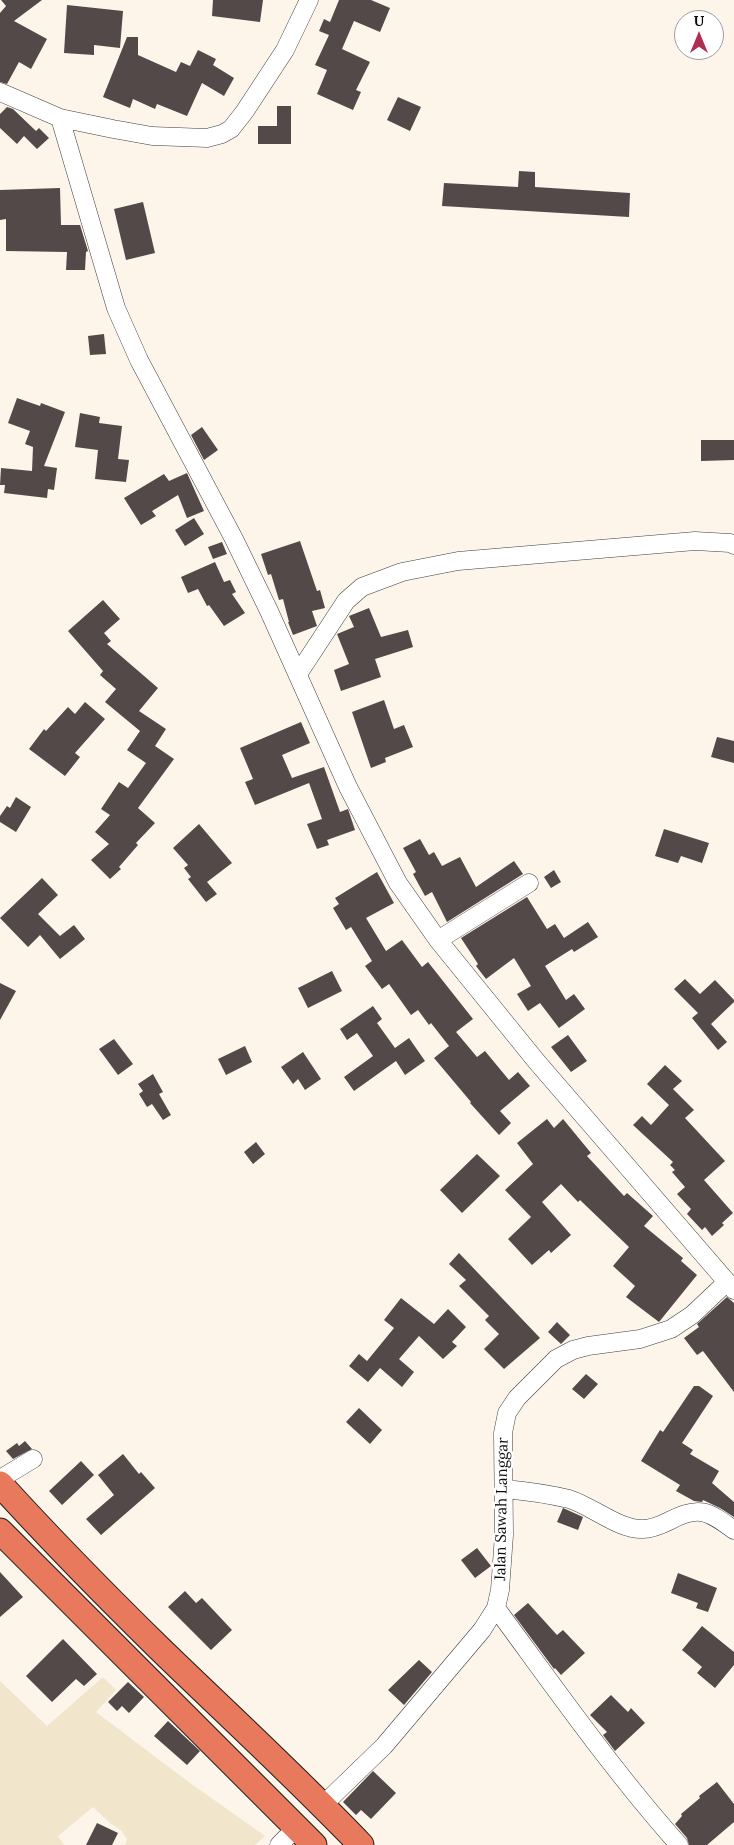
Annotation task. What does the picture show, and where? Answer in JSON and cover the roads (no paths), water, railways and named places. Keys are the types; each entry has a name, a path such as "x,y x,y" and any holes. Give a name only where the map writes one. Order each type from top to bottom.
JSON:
{"highway":[{"path":"0,1484 44,1532 157,1645 323,1805 361,1845"},
{"path":"0,1530 288,1836 314,1845"}],"street":[{"path":"0,92 60,118 152,136 207,138 222,134 231,129 246,111 285,50 309,0"},
{"path":"60,118 116,308 139,360 229,531 298,674 348,787 398,884 438,940 537,1062 731,1286"},
{"path":"298,674 346,601 362,587 402,572 458,561 695,541 734,545"},
{"path":"438,940 529,883"},
{"name":"Jalan Sawah Langgar","path":"323,1805 384,1746 482,1630 496,1608 500,1590 504,1535 503,1433 507,1413 517,1398 556,1359 573,1350 588,1346 640,1339 671,1329 731,1286"},
{"path":"0,1479 33,1459"},
{"path":"505,1489 570,1500 626,1526 643,1530 658,1526 687,1512 700,1511 716,1516 734,1530"},
{"path":"496,1608 600,1748 679,1845"}]}
